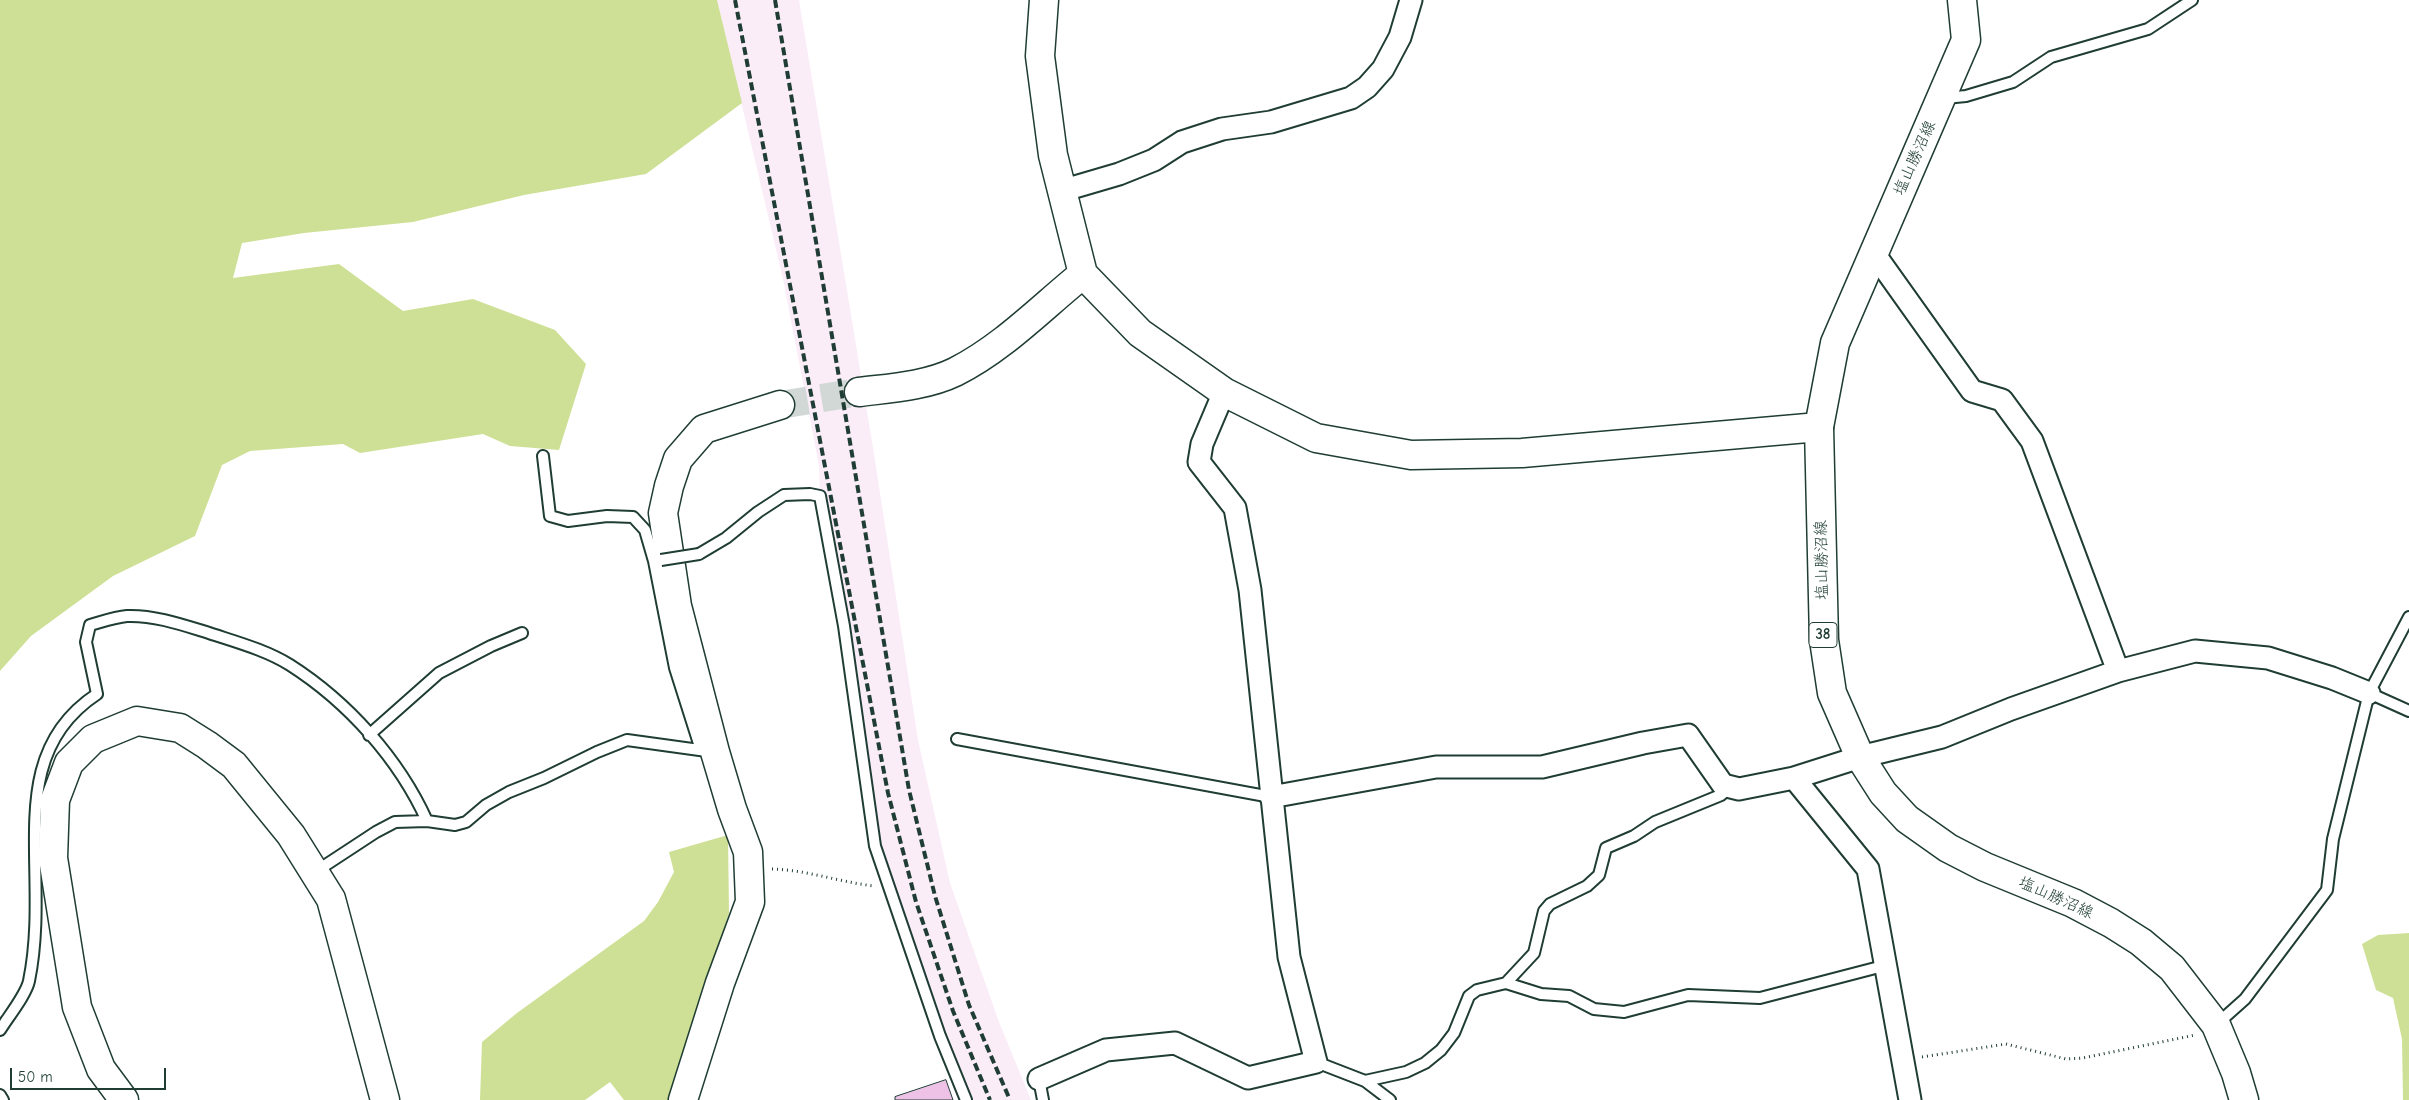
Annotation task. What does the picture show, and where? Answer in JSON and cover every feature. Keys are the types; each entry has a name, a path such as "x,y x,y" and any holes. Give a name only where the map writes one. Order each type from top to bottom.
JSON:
{"street":[{"path":"1044,0 1040,56 1053,154 1082,274 1140,333 1224,392 1316,438 1411,455 1522,453 1819,427"},
{"path":"1061,190 1119,174 1154,160 1182,142 1222,129 1271,122 1351,98 1367,87 1383,69 1400,37 1411,0"},
{"name":"塩山勝沼線","path":"1962,0 1966,40 1835,343 1819,427 1824,640 1832,693 1860,757 1883,793 1907,819 1948,848 1985,867 2073,903 2141,942 2172,968 2216,1025 2236,1073 2244,1100"},
{"path":"1873,252 1972,391 2002,400 2032,442 2118,671"},
{"path":"859,392 912,386 954,372 986,353 1082,274"},
{"path":"1039,1079 1106,1050 1175,1044 1248,1078 1316,1062 1289,957 1250,590 1235,508 1199,462 1202,444 1224,392"},
{"path":"682,1100 720,983 750,902 749,867 748,852 708,751 677,606 663,513 668,486 678,459 704,429 780,405"},
{"path":"1271,797 1436,768 1542,767 1643,743 1688,735 1723,785 1739,788 1794,778 1860,757 1942,737 2010,709 2118,671 2195,651 2268,658 2332,678 2369,693"},
{"path":"124,1100 101,1069 77,1008 53,858 56,800 68,763 92,739 137,721 180,728 234,765 291,835 331,899 385,1100"},
{"path":"1794,778 1868,869 1887,965 1910,1100"}],"lane":[{"path":"1942,99 1966,96 2013,82 2051,58 2148,29 2192,0"},
{"path":"314,872 395,822 427,821 454,825 466,822 486,805 509,792 627,740 708,751 676,668 658,561 645,530 633,517 607,516 568,521 550,516 543,456"},
{"path":"658,561 699,554 726,538 758,512 784,495 810,494 820,496 844,626 875,846 940,1036 966,1100"},
{"path":"57,716 71,705 97,694 86,642 90,625 126,616 172,621 252,647 289,664 324,690 369,735 400,770 416,797 427,821"},
{"path":"2216,1025 2245,999 2327,890 2333,838 2369,693 2409,617"},
{"path":"369,735 439,673 490,646 522,632"},
{"path":"2369,693 2409,711"},
{"path":"956,739 1271,797"},
{"path":"1506,983 1534,953 1544,911 1550,904 1587,886 1599,875 1606,848 1634,836 1654,822 1722,795 1730,787"},
{"path":"0,1030 28,984 32,958 29,900 24,881"},
{"path":"1365,1081 1406,1072 1425,1063 1442,1050 1454,1034 1469,996 1477,990 1506,983 1541,994 1569,996 1594,1009 1624,1012 1688,995 1760,998 1887,965"},
{"path":"1316,1062 1365,1081 1390,1100"},
{"path":"1039,1079 1043,1100"},
{"path":"0,1095 3,1100"}],"path":[{"path":"749,867 798,870 833,880 889,888"},
{"path":"1904,1060 2006,1044 2066,1059 2084,1058 2192,1036 2216,1025"}],"shaded area":[{"path":"717,0 799,0 874,454 918,740 950,883 999,1022 1031,1100 966,1100 875,846 820,496 819,466 783,279"}],"green space":[{"path":"0,0 717,0 742,103 646,174 524,195 413,222 304,233 242,243 233,278 339,264 403,311 473,299 555,330 586,364 559,450 510,446 483,434 360,453 343,444 250,451 222,465 195,536 113,576 31,636 0,671"},
{"path":"728,835 729,913 685,1058 668,1100 624,1100 610,1082 585,1100 480,1100 482,1042 517,1013 644,921 658,902 674,872 669,852"},
{"path":"2409,933 2409,1100 2403,1100 2402,1039 2393,998 2376,990 2362,944 2378,935"}],"building":[{"path":"946,1080 953,1100 895,1100 895,1097"}],"tunnel":[{"path":"780,405 859,392"}],"railway":[{"path":"735,0 888,793 916,902 953,1011 990,1100"},
{"path":"775,0 909,790 935,896 969,1005 1010,1100"}]}
